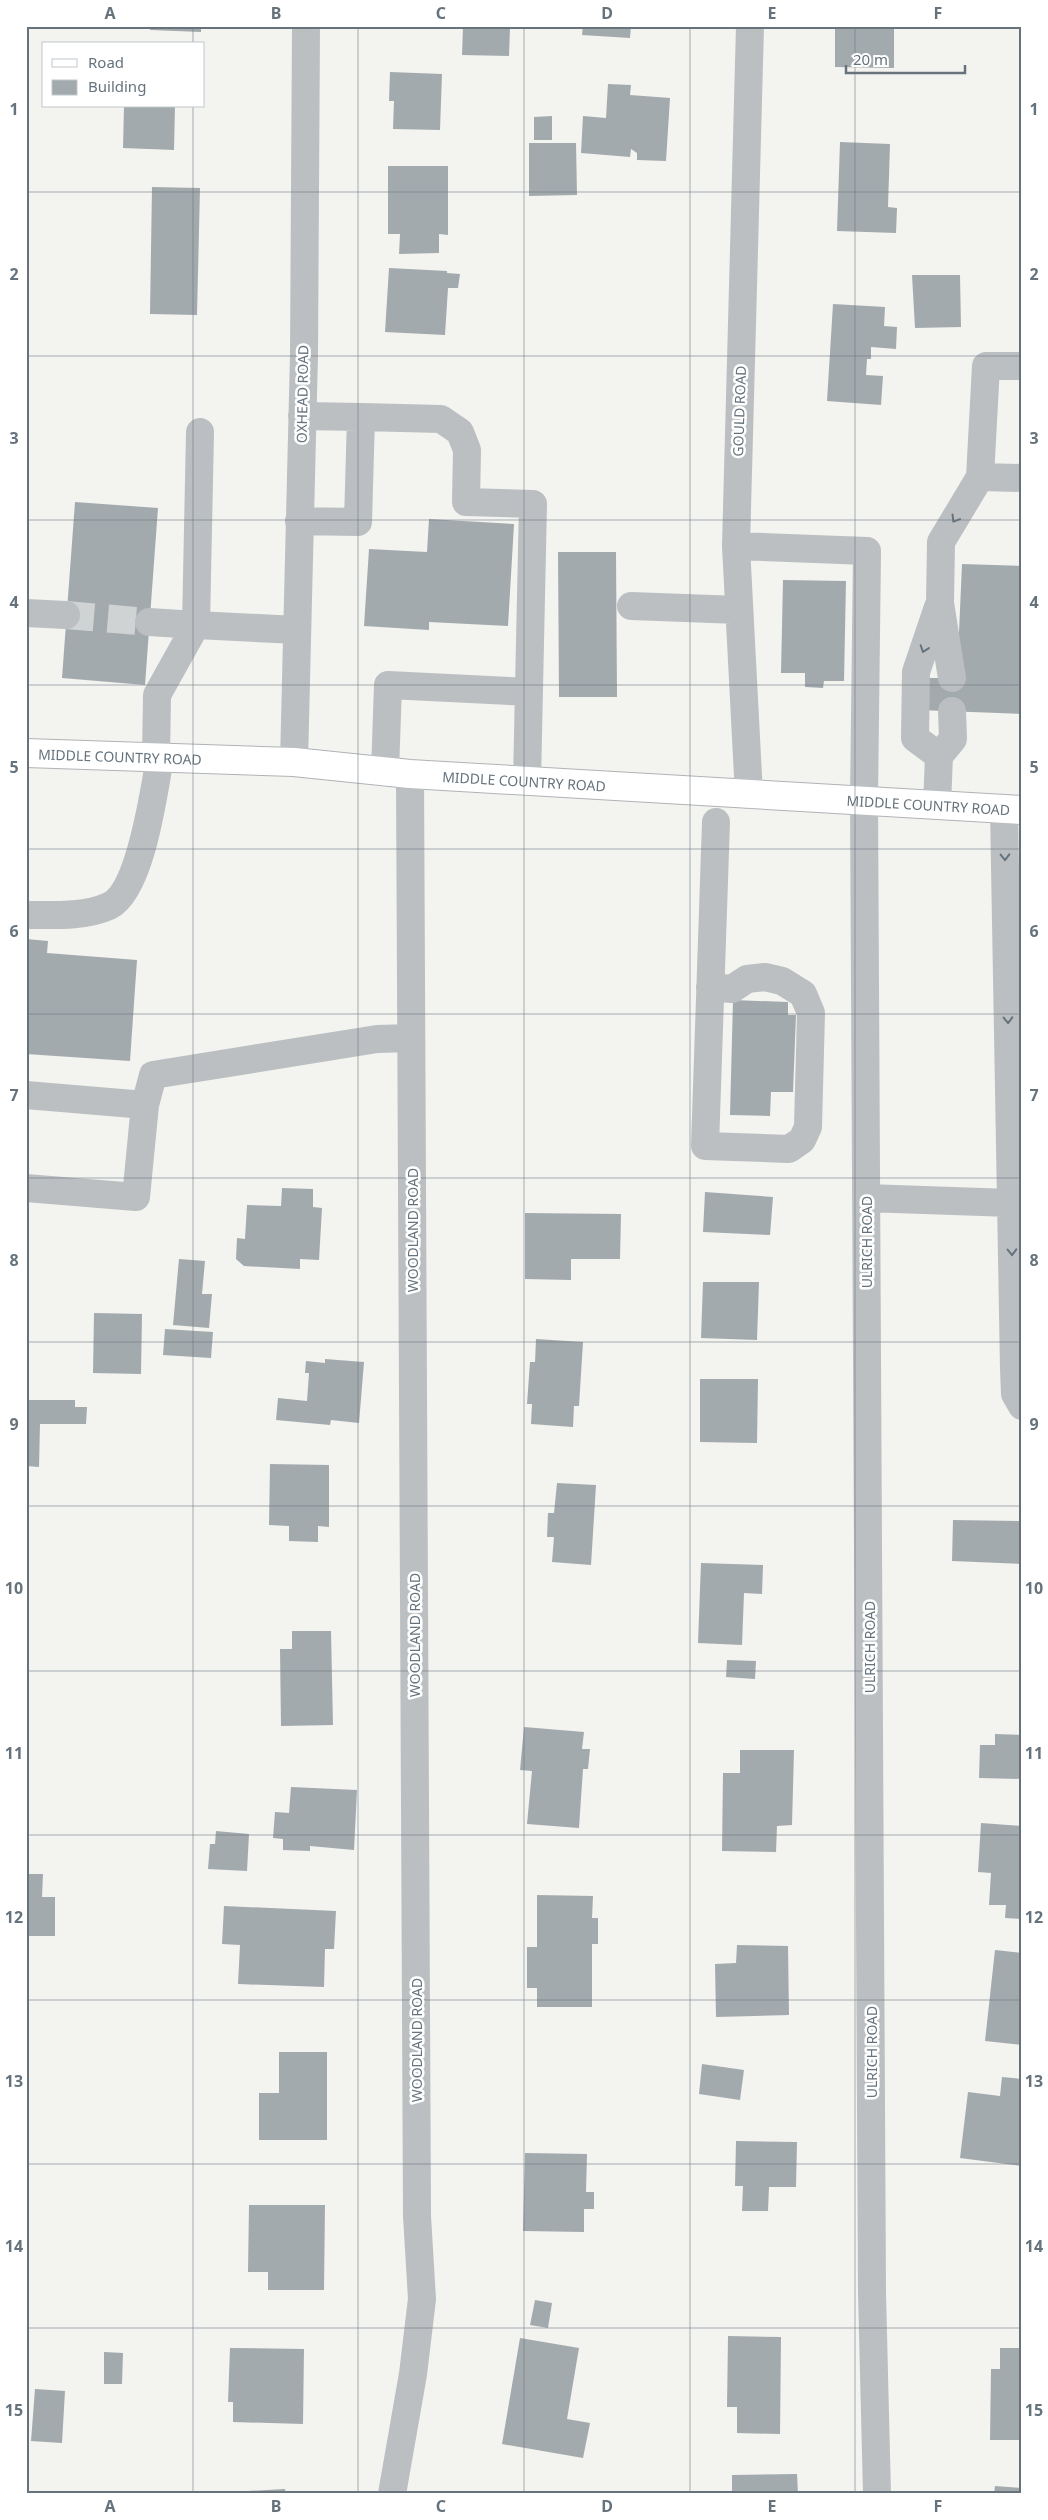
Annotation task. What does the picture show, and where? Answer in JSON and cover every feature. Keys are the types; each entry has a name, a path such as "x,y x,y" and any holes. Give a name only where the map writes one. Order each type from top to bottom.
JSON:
{"main road":[{"name":"MIDDLE COUNTRY ROAD","path":"26,753 294,762 397,773 1013,809"}],"street":[{"name":"OXHEAD ROAD","path":"294,762 302,416 306,26"},
{"name":"GOULD ROAD","path":"749,795 736,546 750,26"},
{"path":"952,678 940,603 941,542 980,477 986,366 1022,366"},
{"path":"302,416 441,419 460,432 467,450 466,502 532,504 527,781"},
{"path":"299,521 358,522 361,417"},
{"path":"26,915 88,912 111,905 126,892 143,846 158,758 157,696 196,625 200,432"},
{"path":"980,477 1022,478"},
{"name":"ULRICH ROAD","path":"736,546 867,551 864,800 866,1198 872,2284 877,2494"},
{"path":"940,603 916,672 915,738 940,756"},
{"path":"631,606 739,610"},
{"path":"26,613 66,615"},
{"path":"150,622 297,630"},
{"name":"WOODLAND ROAD","path":"392,2494 413,2374 422,2298 417,2206 412,1038 397,773 388,685 529,692"},
{"path":"938,804 940,756 953,739 952,711"},
{"path":"1013,809 1011,1203 1015,1394 1022,1406"},
{"path":"710,987 732,989 747,979 765,977 782,981 803,994 811,1013 808,1127 802,1140 790,1149 705,1146 710,987 716,822"},
{"path":"26,1188 136,1197 145,1105 153,1075 377,1039 412,1038"},
{"path":"26,1095 145,1105"},
{"path":"866,1198 1011,1203"}],"building":[{"path":"150,26 201,26 201,32 150,30"},
{"path":"583,26 631,26 630,38 582,35"},
{"path":"835,26 894,26 894,68 835,67"},
{"path":"463,27 510,28 509,56 462,55"},
{"path":"390,72 442,74 440,130 393,129 394,101 389,101"},
{"path":"608,84 631,85 630,95 670,98 666,161 637,160 637,153 631,149 630,157 581,153 583,116 606,118"},
{"path":"124,108 175,108 174,150 123,148"},
{"path":"552,116 552,140 534,140 534,117"},
{"path":"840,142 890,144 888,207 897,208 896,233 837,231"},
{"path":"529,143 576,143 577,195 529,196"},
{"path":"388,166 448,166 448,235 439,234 439,253 399,254 400,234 388,234"},
{"path":"152,187 200,188 197,315 150,314"},
{"path":"389,268 447,271 447,273 460,274 458,288 448,288 445,335 385,332"},
{"path":"912,275 960,275 961,327 915,328"},
{"path":"833,304 885,307 884,326 897,327 896,349 871,347 871,359 867,359 866,375 883,376 881,405 827,401"},
{"path":"75,502 158,508 145,685 62,678"},
{"path":"429,519 514,524 508,626 429,622 429,630 364,626 369,549 427,552"},
{"path":"558,552 616,552 617,697 559,697"},
{"path":"962,564 1022,566 1022,714 918,710 920,678 957,678"},
{"path":"783,580 846,581 844,681 824,681 823,688 805,687 805,673 781,673"},
{"path":"26,939 48,941 47,953 137,960 130,1061 26,1054"},
{"path":"733,1000 788,1002 788,1015 796,1015 793,1092 771,1092 770,1116 730,1115"},
{"path":"282,1188 313,1189 313,1207 322,1208 319,1260 300,1259 300,1269 244,1266 236,1259 237,1238 245,1239 247,1205 281,1206"},
{"path":"705,1192 773,1197 770,1235 703,1232"},
{"path":"525,1213 621,1214 620,1259 571,1259 571,1280 525,1279"},
{"path":"179,1259 205,1261 202,1294 212,1294 209,1328 173,1325"},
{"path":"703,1282 759,1282 757,1340 701,1338"},
{"path":"94,1313 142,1314 141,1374 93,1373"},
{"path":"165,1329 213,1332 211,1358 163,1355"},
{"path":"536,1339 583,1342 579,1406 574,1406 573,1427 531,1424 532,1404 527,1404 530,1362 535,1362"},
{"path":"325,1359 364,1362 359,1423 331,1420 330,1425 276,1420 278,1398 307,1401 309,1373 305,1373 306,1361 325,1363"},
{"path":"700,1379 758,1379 757,1443 700,1442"},
{"path":"26,1400 75,1400 75,1407 87,1407 86,1424 40,1424 39,1467 26,1466"},
{"path":"270,1464 329,1465 329,1527 318,1526 318,1542 289,1541 289,1526 269,1525"},
{"path":"557,1483 596,1485 591,1565 552,1562 554,1537 547,1537 548,1513 554,1513"},
{"path":"953,1520 1022,1521 1022,1564 952,1561"},
{"path":"701,1563 763,1565 762,1594 744,1593 742,1645 698,1643"},
{"path":"292,1631 331,1631 333,1725 281,1726 280,1649 292,1649"},
{"path":"727,1660 756,1661 755,1679 726,1677"},
{"path":"524,1727 584,1732 582,1749 590,1749 588,1769 583,1769 579,1828 527,1824 532,1771 520,1770"},
{"path":"995,1734 1022,1735 1022,1779 979,1778 980,1745 995,1745"},
{"path":"740,1750 794,1750 792,1825 777,1826 776,1852 722,1851 723,1773 740,1773"},
{"path":"291,1787 357,1790 354,1850 310,1846 310,1851 283,1850 283,1839 273,1838 275,1812 289,1813"},
{"path":"981,1823 1022,1826 1022,1919 1005,1918 1006,1905 989,1905 991,1873 978,1872"},
{"path":"216,1831 249,1834 247,1871 208,1869 210,1844 215,1844"},
{"path":"26,1874 43,1874 42,1897 55,1897 55,1936 26,1936"},
{"path":"537,1895 593,1896 592,1918 598,1918 598,1944 592,1944 592,2007 537,2007 537,1988 527,1988 527,1947 537,1947"},
{"path":"224,1906 336,1911 334,1949 325,1949 324,1987 238,1984 240,1945 222,1944"},
{"path":"737,1945 788,1946 789,2015 716,2017 715,1964 736,1963"},
{"path":"995,1950 1022,1953 1022,2045 985,2041"},
{"path":"279,2052 327,2052 327,2140 259,2140 259,2093 279,2093"},
{"path":"702,2064 744,2070 740,2100 699,2094"},
{"path":"1002,2077 1022,2079 1022,2166 960,2158 968,2092 1000,2096"},
{"path":"736,2141 797,2142 796,2187 769,2187 768,2211 742,2211 743,2186 735,2186"},
{"path":"525,2153 587,2154 586,2192 594,2192 594,2209 584,2209 584,2232 523,2231"},
{"path":"249,2205 325,2205 324,2290 268,2290 268,2272 248,2272"},
{"path":"535,2300 552,2303 548,2328 530,2325"},
{"path":"728,2336 781,2337 780,2434 737,2433 737,2407 727,2407"},
{"path":"520,2338 579,2348 567,2419 590,2423 583,2458 502,2444"},
{"path":"26,2348 29,2348 28,2390 26,2390"},
{"path":"230,2348 304,2349 303,2424 233,2422 233,2402 228,2402"},
{"path":"1000,2348 1022,2348 1022,2440 990,2440 991,2369 1000,2369"},
{"path":"104,2352 123,2353 122,2384 104,2384"},
{"path":"35,2389 65,2391 62,2443 31,2441"},
{"path":"797,2474 798,2494 732,2494 732,2475"},
{"path":"995,2486 1022,2488 1022,2494 994,2494"},
{"path":"285,2489 286,2494 230,2494 230,2492"}],"tunnel":[{"path":"66,615 149,622"}]}
